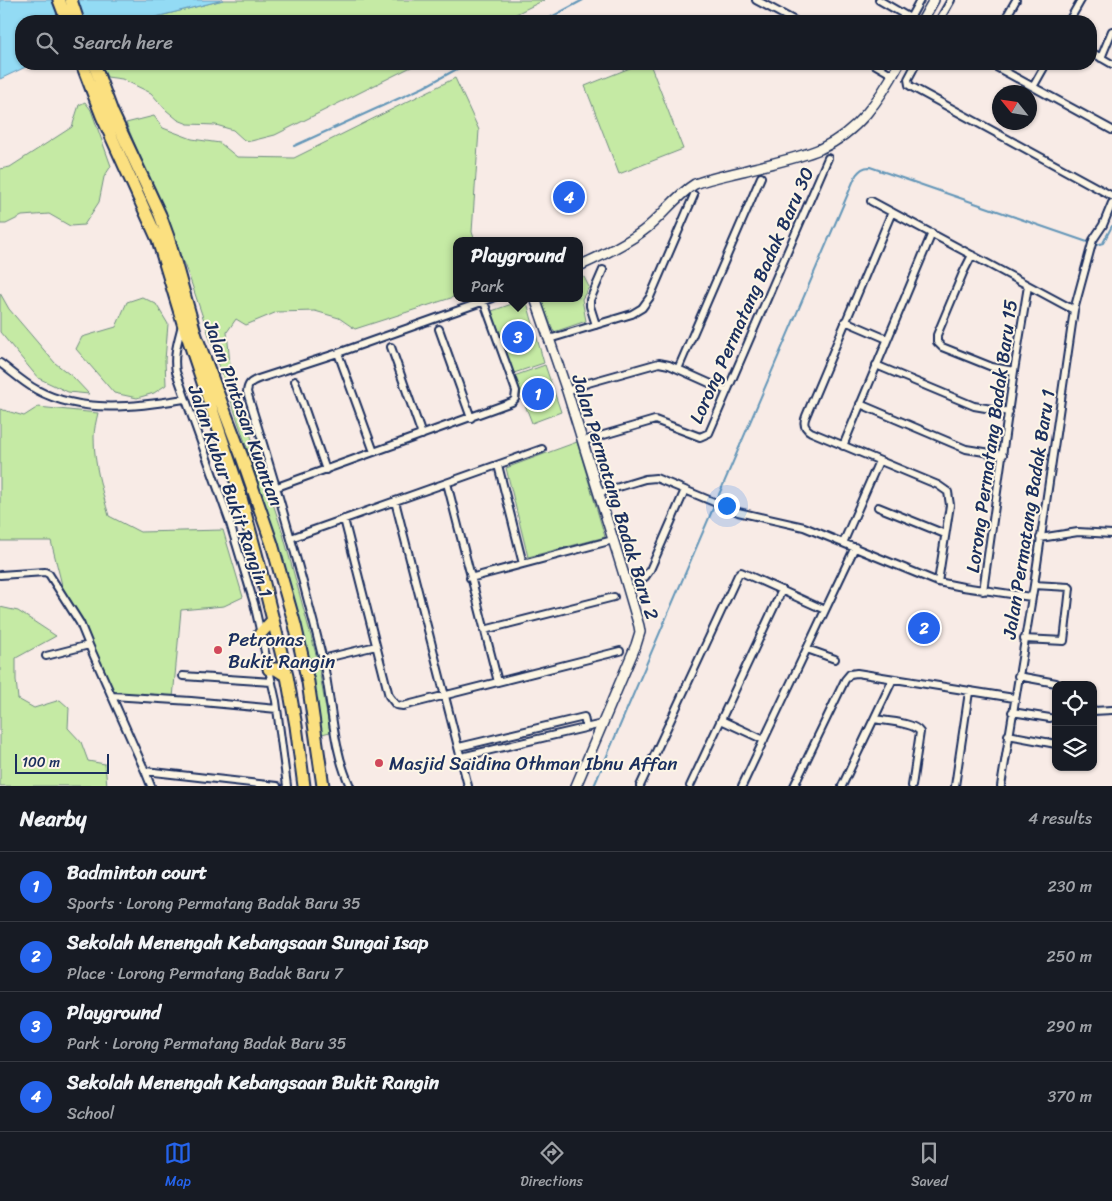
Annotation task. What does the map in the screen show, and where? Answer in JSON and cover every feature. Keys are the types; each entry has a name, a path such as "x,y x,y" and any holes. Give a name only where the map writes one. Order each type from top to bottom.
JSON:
{"highway":[{"path":"59,0 65,15"},
{"path":"71,0 76,15"},
{"name":"Jalan Pintasan Kuantan","path":"85,70 160,216 173,254 196,336 262,513 280,571 308,682 323,786"},
{"name":"Jalan Pintasan Kuantan","path":"96,70 107,114 158,240 183,323 229,459 261,572 287,676 304,786"},
{"path":"261,572 275,600 287,646 310,786"},
{"path":"260,634 273,620"},
{"path":"269,669 276,669 287,676"},
{"path":"320,756 329,786"}],"street":[{"path":"756,0 784,15"},
{"path":"879,0 903,15"},
{"path":"911,15 920,0"},
{"path":"925,15 934,0"},
{"path":"942,15 951,0"},
{"path":"1007,15 1016,0"},
{"path":"1072,15 1081,0"},
{"path":"1101,58 1112,31"},
{"path":"1097,56 1112,64"},
{"path":"888,70 893,75"},
{"path":"583,264 613,249 644,230 695,184 808,153 837,139 855,126 872,109 896,70"},
{"path":"913,70 908,79 909,85 912,87 1112,196"},
{"path":"1002,70 1029,85"},
{"path":"1034,85 1043,70"},
{"path":"1037,89 1112,130"},
{"name":"Lorong Permatang Badak Baru 30","path":"583,441 655,420 697,436 703,437 709,434 828,158"},
{"path":"678,369 761,178"},
{"path":"549,339 632,314 647,304 694,195"},
{"path":"871,201 1074,310"},
{"name":"Jalan Permatang Badak Baru 1","path":"1001,786 1034,585 1074,310 1090,248 1103,225 1112,203"},
{"path":"892,212 845,321 804,424 811,432 946,489 950,500 938,582"},
{"path":"843,446 932,233"},
{"path":"972,255 937,335 937,342 942,347 992,367 1014,371"},
{"path":"596,325 590,300 603,270"},
{"name":"Lorong Permatang Badak Baru 15","path":"983,591 1028,286"},
{"path":"277,487 508,405 515,399 516,395 484,302 258,379 251,382 248,386 247,392 277,487 322,659 340,764 350,786"},
{"name":"Jalan Permatang Badak Baru 2","path":"535,302 568,391 640,632 576,786"},
{"path":"845,321 887,339"},
{"name":"Jalan Kubur Bukit Rangin 1","path":"183,323 174,361 184,399 207,455 238,545 254,603 277,709 287,786"},
{"path":"439,329 471,418"},
{"path":"391,348 422,435"},
{"path":"338,353 374,452"},
{"path":"0,362 36,389 68,402 86,406 145,404 184,399"},
{"path":"568,391 588,383 653,364 664,363 727,391"},
{"path":"876,365 974,406 988,410 1009,412"},
{"path":"294,381 326,470"},
{"path":"860,404 966,449 1003,455"},
{"path":"291,538 542,449"},
{"path":"844,543 879,461"},
{"path":"498,465 523,564"},
{"path":"599,493 650,477 660,479 720,506 804,527 938,582 983,591 1032,597"},
{"path":"447,483 498,682"},
{"path":"640,579 645,577 650,570 685,490"},
{"path":"395,502 468,786"},
{"path":"878,507 945,534"},
{"path":"344,519 389,696 396,705 403,706 445,696 620,651"},
{"path":"1040,538 1078,532 1112,534"},
{"path":"470,578 613,540"},
{"path":"742,786 855,547"},
{"path":"0,575 47,572 51,576 80,623 150,786"},
{"path":"640,786 741,572 745,572 825,610"},
{"path":"1024,639 1063,642 1064,640 1070,588 1034,585"},
{"path":"690,786 782,590"},
{"path":"484,630 614,597"},
{"path":"46,656 89,645"},
{"path":"322,659 376,646"},
{"path":"807,649 835,659"},
{"path":"794,786 847,677 857,673 1014,698"},
{"path":"183,676 272,682"},
{"path":"1018,676 1052,682"},
{"path":"842,786 893,680"},
{"path":"955,786 969,692"},
{"path":"112,696 277,709"},
{"path":"1097,711 1112,710"},
{"path":"1012,712 1050,718"},
{"path":"458,748 584,717 586,728"},
{"path":"874,719 912,725 918,728 920,732 912,786"},
{"path":"722,720 764,740"},
{"path":"461,757 602,724"},
{"path":"1008,735 1052,743"},
{"path":"145,771 277,786"}],"green space":[{"path":"223,0 544,0 514,15 164,15"},
{"path":"104,70 405,70 275,135 251,141 244,140 233,130 216,125 188,124 178,120 151,93 122,79 107,77"},
{"path":"625,70 652,70 683,149 619,174 585,86"},
{"path":"455,78 479,130 472,232 474,237 453,237 453,297 355,329 339,318 315,311 277,312 246,325 236,319 227,332 231,375 283,534 317,658 330,732 322,734 315,687 284,565 250,457 190,279 126,123 154,116 163,128 192,139 220,143 237,157 294,158"},
{"path":"85,102 91,110 111,166 104,177 99,202 84,225 70,226 49,214 22,216 6,224 0,224 0,169 10,167 72,127 79,105"},
{"path":"583,277 589,287 583,297"},
{"path":"0,293 9,309 55,363 73,377 89,394 68,392 38,378 0,332"},
{"path":"142,297 156,304 168,324 165,360 166,385 154,393 137,398 114,393 76,349 82,337 116,327 127,302"},
{"path":"517,302 527,302 544,363 514,373 489,312"},
{"path":"542,302 583,302 586,321 554,332"},
{"path":"545,365 561,412 532,423 514,376"},
{"path":"38,407 98,413 94,434 95,457 109,516 140,532 223,530 243,597 224,606 181,610 173,698 113,692 84,632 66,601 51,541 0,541 0,409 24,416"},
{"path":"577,442 605,537 528,557 506,468"},
{"path":"0,607 18,611 56,636 16,658 18,699 34,708 60,700 69,708 68,728 81,742 88,761 105,764 107,786 0,786"}],"water":[{"path":"0,0 223,0 164,15 15,15 15,70 19,70 0,79"}],"waterway":[{"path":"555,15 583,0"},
{"path":"294,146 424,87 455,70"},
{"path":"594,786 856,175 864,168 870,167 1096,245 1103,243 1112,226"}],"place":[{"name":"Sekolah Menengah Kebangsaan Bukit Rangin","path":"569,197"},
{"name":"Playground","path":"518,337"},
{"name":"Badminton court","path":"538,394"},
{"name":"Sekolah Menengah Kebangsaan Sungai Isap","path":"924,628"},
{"name":"Petronas Bukit Rangin","path":"218,650"},
{"name":"Masjid Saidina Othman Ibnu Affan","path":"379,763"}]}
